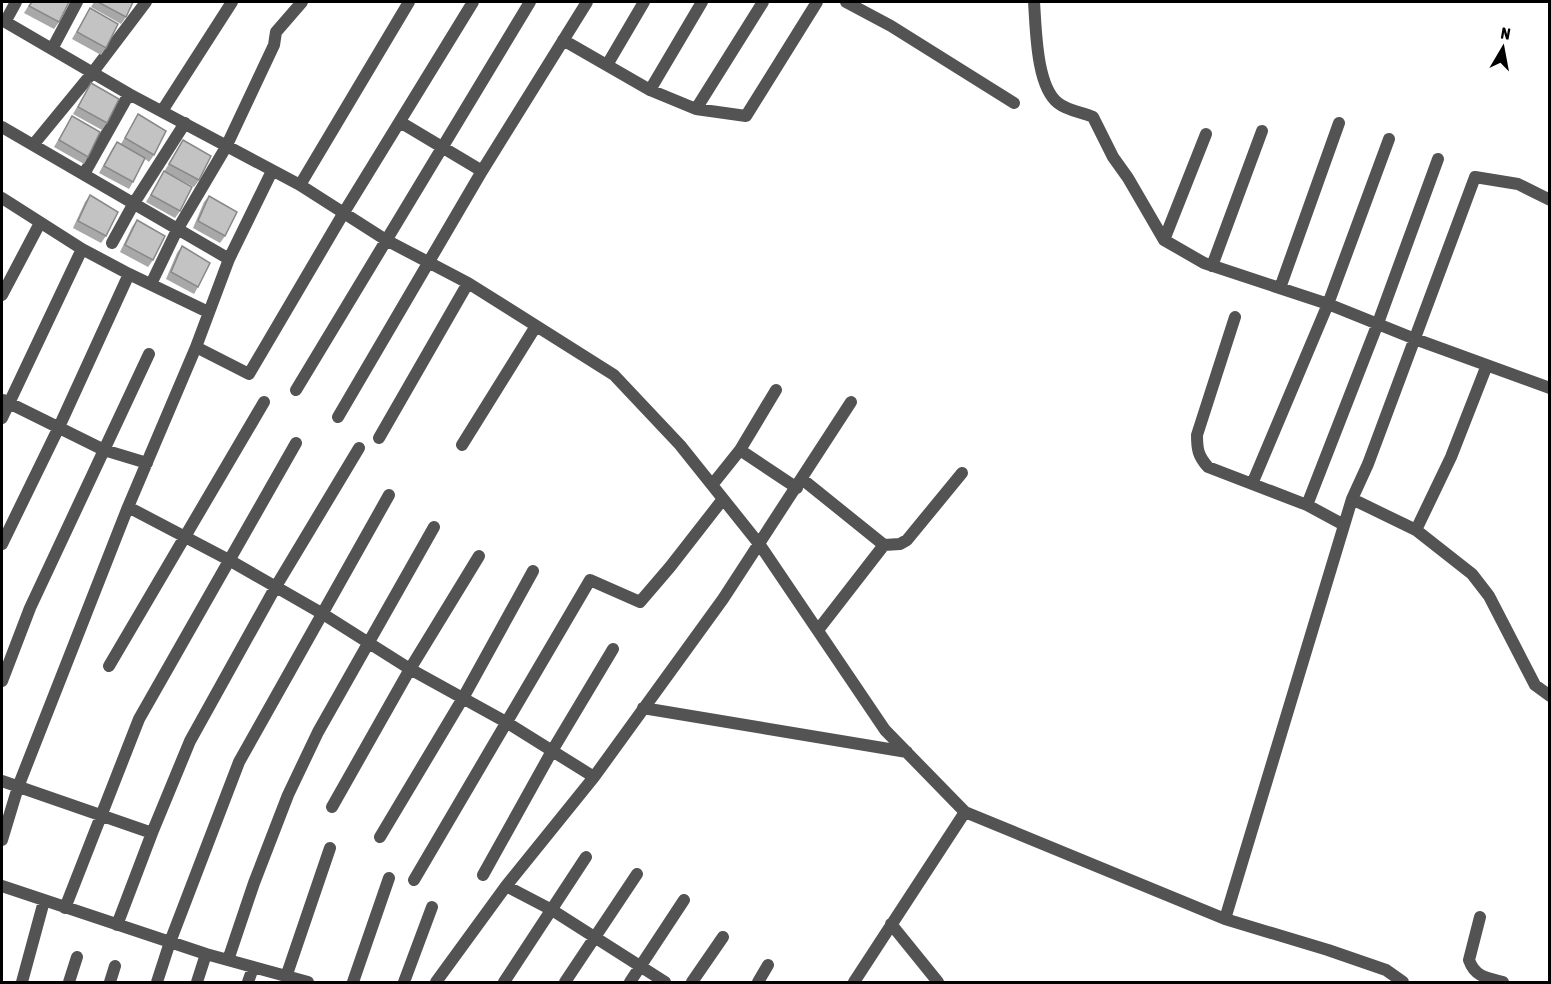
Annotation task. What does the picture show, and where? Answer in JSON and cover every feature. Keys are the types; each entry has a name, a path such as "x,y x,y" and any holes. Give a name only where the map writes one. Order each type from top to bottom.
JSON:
{"street":[{"path":"16,2 3,21 129,94 300,185 386,240 468,283 614,375 680,445 760,545 885,730 965,812 1225,919 1386,970 1403,982"},
{"path":"52,49 77,2"},
{"path":"33,145 93,72 146,2"},
{"path":"162,111 232,2"},
{"path":"151,284 177,230 226,147 274,45 276,32 302,2"},
{"path":"300,185 409,2"},
{"path":"196,347 249,374 472,2"},
{"path":"296,390 530,2"},
{"path":"338,417 482,171 586,2"},
{"path":"607,65 644,2"},
{"path":"650,90 702,2"},
{"path":"696,109 763,2"},
{"path":"563,39 650,90 696,109 746,116 817,2"},
{"path":"846,2 891,26 1014,103"},
{"path":"1034,2 1044,82 1050,95 1060,105 1093,117 1113,157 1164,240 1212,266 1328,304 1415,339 1550,387"},
{"path":"84,174 129,94"},
{"path":"400,122 482,171"},
{"path":"112,243 134,203 185,123"},
{"path":"1280,288 1339,123"},
{"path":"2,127 229,259"},
{"path":"1212,266 1262,131"},
{"path":"1164,240 1206,135"},
{"path":"1252,484 1328,304 1389,139"},
{"path":"1307,505 1378,323 1438,159"},
{"path":"2,840 18,787 128,507 196,347 229,259 272,171"},
{"path":"1225,919 1344,525 1475,177 1518,184 1550,200"},
{"path":"2,198 82,249 208,312"},
{"path":"2,295 40,223"},
{"path":"2,418 5,401 82,249"},
{"path":"2,544 129,274"},
{"path":"380,438 468,283"},
{"path":"1235,317 1197,435 1200,458 1208,466 1307,505 1344,525"},
{"path":"462,445 536,326"},
{"path":"2,681 30,608 149,354"},
{"path":"1416,530 1451,457 1487,365"},
{"path":"712,485 740,450 776,390"},
{"path":"5,401 104,450 147,463"},
{"path":"109,666 264,402"},
{"path":"436,982 506,886 594,777 723,599 851,402"},
{"path":"65,908 139,719 296,443"},
{"path":"117,925 190,741 276,588 359,448"},
{"path":"740,450 800,483 884,545 892,546 907,540 962,474"},
{"path":"157,982 239,762 389,495"},
{"path":"414,880 590,580 640,602 723,499"},
{"path":"1353,499 1416,530 1472,574 1489,596 1535,685 1550,696"},
{"path":"128,507 229,560 323,614 410,669 506,722 594,777"},
{"path":"228,960 254,883 288,795 318,732 434,528"},
{"path":"818,630 884,545"},
{"path":"332,807 410,669 480,556"},
{"path":"380,837 463,698 533,571"},
{"path":"483,875 552,751 613,649"},
{"path":"643,708 907,752"},
{"path":"2,781 152,833"},
{"path":"854,982 965,812"},
{"path":"286,978 330,848"},
{"path":"504,982 586,857"},
{"path":"566,982 637,874"},
{"path":"352,982 389,878"},
{"path":"2,886 206,954 286,978 308,982"},
{"path":"506,886 552,910 664,982"},
{"path":"630,982 684,900"},
{"path":"22,982 44,901"},
{"path":"404,982 432,906"},
{"path":"1480,917 1469,960 1471,967 1479,976 1503,982"},
{"path":"891,924 937,982"},
{"path":"692,982 723,937"},
{"path":"197,982 206,954"},
{"path":"69,982 77,957"},
{"path":"758,982 768,965"},
{"path":"110,982 114,966"},
{"path":"248,982 253,968"}],"building":[{"path":"32,2 69,2 59,22 29,6"},
{"path":"98,2 133,2 126,17"},
{"path":"90,8 118,24 106,48 77,32"},
{"path":"91,83 119,99 107,123 78,107"},
{"path":"138,114 166,131 154,155 125,138"},
{"path":"72,116 100,132 88,157 59,140"},
{"path":"183,140 211,156 199,180 169,164"},
{"path":"117,142 145,158 133,182 104,166"},
{"path":"164,171 192,187 180,211 151,195"},
{"path":"90,195 118,212 106,236 78,221"},
{"path":"209,196 237,212 225,236 198,221"},
{"path":"137,220 165,236 153,260 125,245"},
{"path":"182,246 210,263 198,287 171,272"}]}
